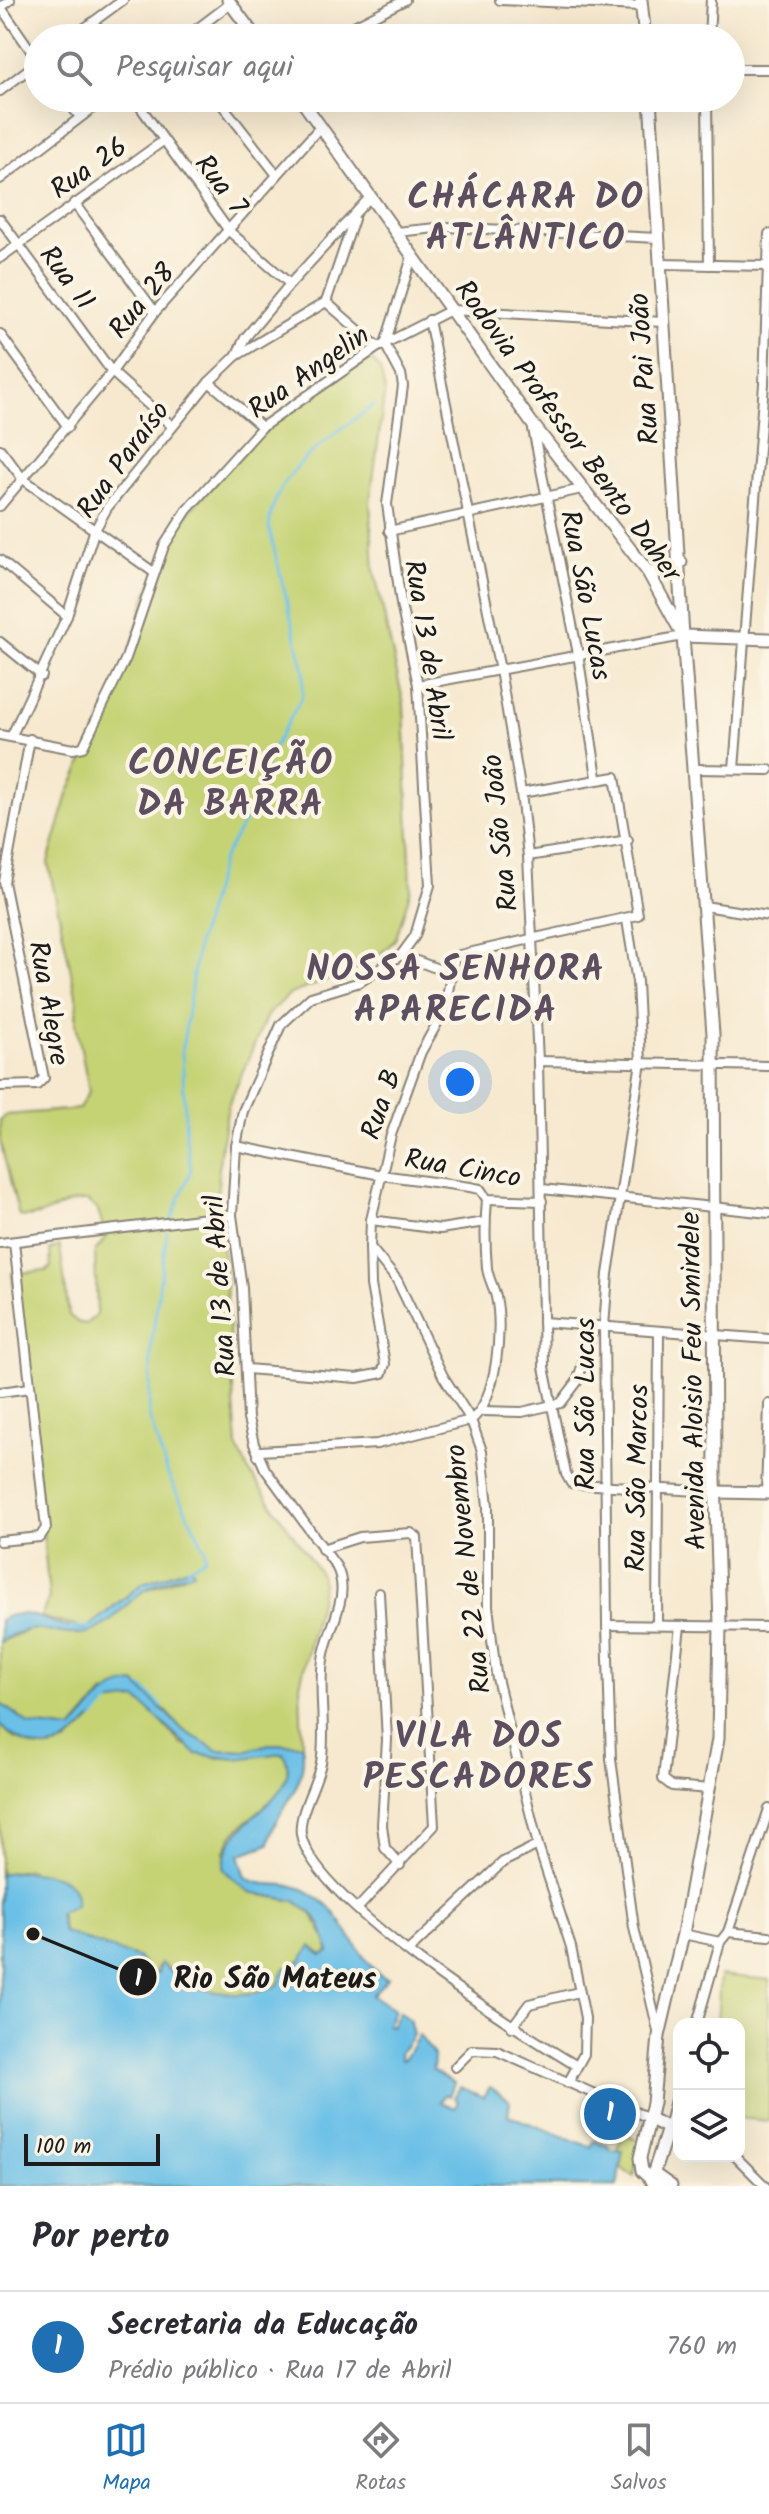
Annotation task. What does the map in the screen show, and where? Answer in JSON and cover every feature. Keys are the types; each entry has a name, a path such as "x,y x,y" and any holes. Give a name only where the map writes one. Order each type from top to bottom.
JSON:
{"street":[{"path":"10,0 0,7 24,42"},
{"path":"90,24 123,0"},
{"path":"358,24 405,0"},
{"path":"500,0 641,3 643,24"},
{"path":"710,24 711,0"},
{"path":"202,24 230,2 246,24"},
{"path":"745,69 769,69"},
{"path":"0,91 24,73"},
{"path":"76,112 80,117"},
{"path":"0,179 87,112"},
{"name":"Rua 7","path":"143,112 229,231 290,284"},
{"path":"228,112 277,175"},
{"name":"Rodovia Professor Bento Daher","path":"310,112 531,422 648,572 683,636"},
{"name":"Rua Pai João","path":"651,112 681,562 683,636"},
{"path":"707,112 709,265"},
{"name":"Rua 28","path":"0,506 112,372 155,312 321,126"},
{"name":"Rua 26","path":"0,258 163,141"},
{"name":"Rua Paraíso","path":"236,356 245,338 290,284 371,196"},
{"path":"74,203 155,312"},
{"name":"Rua Paraíso","path":"12,735 42,676 67,616 94,532 121,489 209,382 236,356 326,302 355,214"},
{"name":"Rua 11","path":"0,219 112,372 172,426"},
{"path":"396,232 447,227 657,238"},
{"path":"734,769 757,475 769,234"},
{"path":"326,302 381,346 412,257"},
{"path":"660,264 768,266"},
{"path":"451,310 663,322"},
{"name":"Rua Angelin","path":"30,739 73,749 83,747 126,658 152,571 187,510 262,427 381,346 451,310"},
{"name":"Rua São João","path":"429,320 500,670 521,793 528,856 538,1061 544,1367 568,1480 578,1484 605,1485"},
{"path":"0,334 68,427"},
{"name":"Rua 13 de Abril","path":"381,346 401,374 403,386 389,475 389,531 418,685 430,885 415,936 401,955 360,982 311,997 291,1013 271,1046 243,1111 236,1146 232,1215 242,1288 248,1419 258,1456 339,1573 341,1598 323,1659 319,1688 323,1749 301,1835 308,1853 358,1908 408,1951 512,2027 577,2066"},
{"path":"209,382 262,427"},
{"name":"Rua São Lucas","path":"531,422 578,654 597,777 615,777 617,782 639,911 637,917 627,920 637,982 641,1062 599,1327 611,1759 634,1928 659,2036"},
{"path":"0,449 23,479 152,571"},
{"path":"757,475 769,476"},
{"path":"389,531 582,489"},
{"path":"0,560 67,616"},
{"path":"648,572 669,572 681,562"},
{"path":"744,636 769,631"},
{"path":"418,685 683,636 769,639"},
{"name":"Avenida Aloisio Feu Smirdele","path":"651,2178 640,2158 649,2118 659,2036 683,1934 718,1739 720,1624 716,1492 714,1064 683,636"},
{"path":"0,642 42,676"},
{"path":"0,735 30,739"},
{"name":"Rua Alegre","path":"0,1086 40,1085 43,1068 2,882 30,739"},
{"path":"693,769 769,770"},
{"path":"521,793 597,777"},
{"path":"528,856 628,840"},
{"path":"704,906 769,916"},
{"path":"401,955 449,973 458,953 627,920"},
{"name":"Rua B","path":"247,1369 357,1378 382,1373 385,1364 371,1285 371,1220 391,1135 421,1052 444,1011 449,973"},
{"path":"538,1061 769,1066"},
{"name":"Rua Cinco","path":"236,1146 381,1175 480,1189 487,1199 542,1201"},
{"path":"542,1189 769,1213"},
{"path":"258,1456 260,1451 377,1444 471,1420 483,1411 491,1382 499,1315 487,1271 487,1199"},
{"path":"0,1243 232,1215"},
{"path":"371,1220 440,1229 485,1222"},
{"path":"0,1541 34,1539 44,1535 46,1528 14,1242"},
{"path":"370,1247 397,1280 443,1376 471,1420"},
{"path":"543,1322 769,1339"},
{"path":"483,1411 522,1412 554,1407 571,1394 599,1327"},
{"name":"Rua São Marcos","path":"657,1625 659,1331"},
{"path":"0,1392 30,1388"},
{"path":"605,1485 767,1493 769,1404"},
{"name":"Rua 22 de Novembro","path":"471,1420 482,1451 486,1492 488,1606 496,1674 538,1845 571,1947 579,1992 586,2042 568,2083"},
{"path":"322,1549 360,1537 415,1534 435,1818 432,1831 358,1908"},
{"path":"379,1593 387,1740 382,1825 385,1848 400,1865"},
{"path":"607,1625 769,1627"},
{"path":"680,1626 663,1779 672,1786 710,1789"},
{"path":"699,2018 720,1942 728,1932 769,1809"},
{"path":"408,1951 503,1862 538,1845"},
{"path":"728,1932 769,1936"},
{"path":"683,1934 720,1942"},
{"path":"512,2027 529,2004 579,1992"},
{"path":"455,2067 468,2052 478,2048 497,2051 673,2130 651,2178 671,2186"},
{"path":"741,2162 765,2186"}],"green space":[{"path":"362,360 373,361 380,369 385,390 370,502 374,570 404,705 411,889 396,938 389,946 365,966 290,994 267,1015 228,1106 220,1152 216,1219 224,1258 237,1446 248,1470 320,1573 323,1584 300,1685 302,1745 269,1744 245,1751 217,1750 183,1730 144,1688 104,1693 72,1730 30,1725 0,1703 0,1642 32,1628 83,1633 105,1624 141,1592 193,1572 191,1568 143,1583 86,1629 41,1617 49,1597 30,1396 12,1273 47,1271 51,1267 50,1250 60,1246 69,1315 77,1322 86,1324 97,1314 95,1251 106,1238 98,1210 87,1201 70,1203 28,1217 19,1216 0,1141 0,1120 6,1115 79,1109 89,1091 76,1023 77,1000 48,862 69,791 125,671 146,596 178,524 259,434"},
{"path":"118,1699 137,1699 146,1704 181,1744 218,1758 283,1753 288,1766 281,1789 241,1826 224,1853 261,1895 295,1901 310,1912 329,1943 327,1954 298,1962 286,1972 279,1985 265,1991 250,1994 219,1992 190,1983 165,1966 157,1967 158,1974 150,1972 139,1958 63,1932 60,1911 30,1869 0,1874 0,1725 15,1739 67,1743 107,1703"},
{"path":"720,1975 769,1980 769,2121 745,2119 745,2018 717,2018"},
{"path":"622,2134 640,2141 634,2176 618,2164"}],"water":[{"path":"191,1567 194,1572 147,1589 91,1632 68,1634 26,1630 0,1642 0,1620 11,1615 32,1615 64,1626 86,1629 143,1583"},
{"path":"135,1683 183,1730 217,1750 245,1751 269,1744 302,1745 301,1775 277,1821 269,1844 239,1855 246,1877 259,1883 300,1888 333,1911 372,1967 388,1978 372,1995 394,2010 387,2025 391,2026 399,2012 409,2019 413,2035 400,2053 401,2060 405,2059 419,2035 434,2055 433,2070 454,2083 449,2096 445,2094 440,2102 454,2108 458,2101 454,2098 460,2087 484,2097 490,2087 510,2101 508,2115 591,2147 594,2141 609,2146 611,2150 623,2151 617,2186 0,2186 0,1874 36,1872 61,1878 75,1894 75,1906 59,1913 63,1932 139,1958 150,1972 158,1973 160,1963 180,1979 203,1989 229,1994 267,1990 278,1985 285,1968 299,1963 311,1946 322,1955 329,1952 321,1925 310,1912 295,1901 249,1892 224,1870 226,1852 235,1836 275,1797 284,1783 288,1769 283,1753 235,1759 196,1754 137,1699 107,1703 82,1730 58,1746 32,1746 0,1725 0,1703 30,1725 72,1730 107,1693"}],"waterway":[{"path":"171,1220 191,1170 186,1138 182,1051 198,942 222,860 256,801 268,757 302,697 304,671 269,528 273,507 281,489 308,456 375,404"},
{"path":"167,1232 151,1346 149,1416 168,1475 205,1549 205,1558 188,1568"},
{"path":"71,1628 91,1627"},
{"path":"142,1687 162,1706"},
{"path":"94,1718 111,1700"}],"place":[{"name":"Rio São Mateus","path":"33,1934"},
{"name":"Secretaria da Educação","path":"610,2114"}],"district":[{"name":"CHÁCARA DO ATLÂNTICO","path":"526,216"},
{"name":"CONCEIÇÃO DA BARRA","path":"231,782"},
{"name":"NOSSA SENHORA APARECIDA","path":"456,988"},
{"name":"VILA DOS PESCADORES","path":"479,1754"}]}
